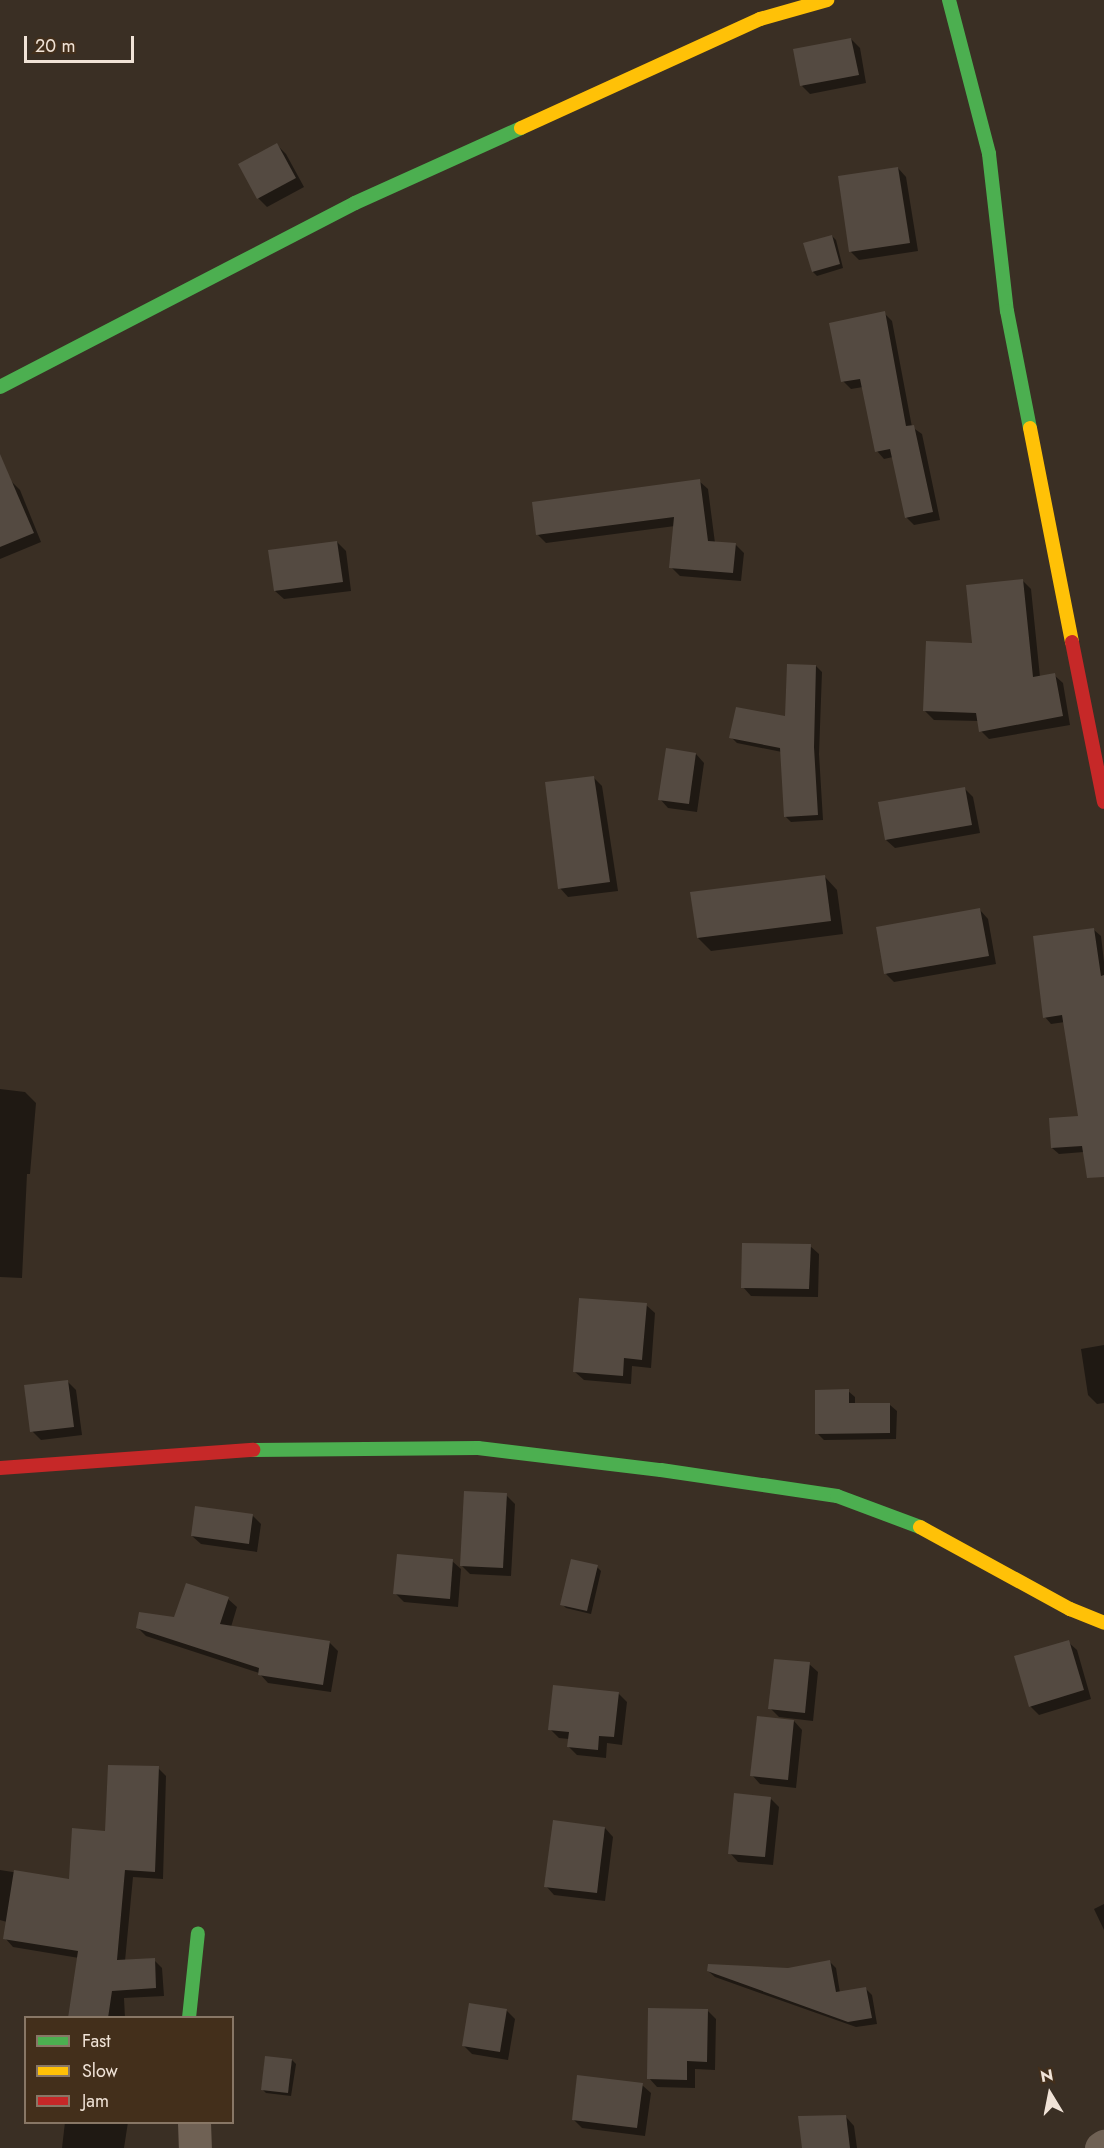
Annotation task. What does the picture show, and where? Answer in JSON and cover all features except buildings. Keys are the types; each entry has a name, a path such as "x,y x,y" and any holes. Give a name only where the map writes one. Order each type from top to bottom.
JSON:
{"street":[{"path":"0,387 356,203 760,19 826,0"},
{"path":"949,0 989,154 1007,311 1104,802"},
{"path":"0,1468 272,1449 478,1448 661,1470 837,1496 929,1530 1070,1609 1104,1623"},
{"path":"189,2016 198,1933"},
{"path":"194,2124 195,2148"}],"traffic: fast":[{"path":"949,0 989,154 1007,311 1030,428"},
{"path":"0,387 355,203 521,128"},
{"path":"253,1450 478,1448 661,1470 837,1496 920,1527"},
{"path":"189,2016 198,1933"}],"traffic: slow":[{"path":"521,128 760,19 827,0"},
{"path":"1030,428 1072,642"},
{"path":"920,1527 1070,1609 1104,1623"}],"traffic: jam":[{"path":"1072,642 1104,802"},
{"path":"0,1468 253,1450"}]}
